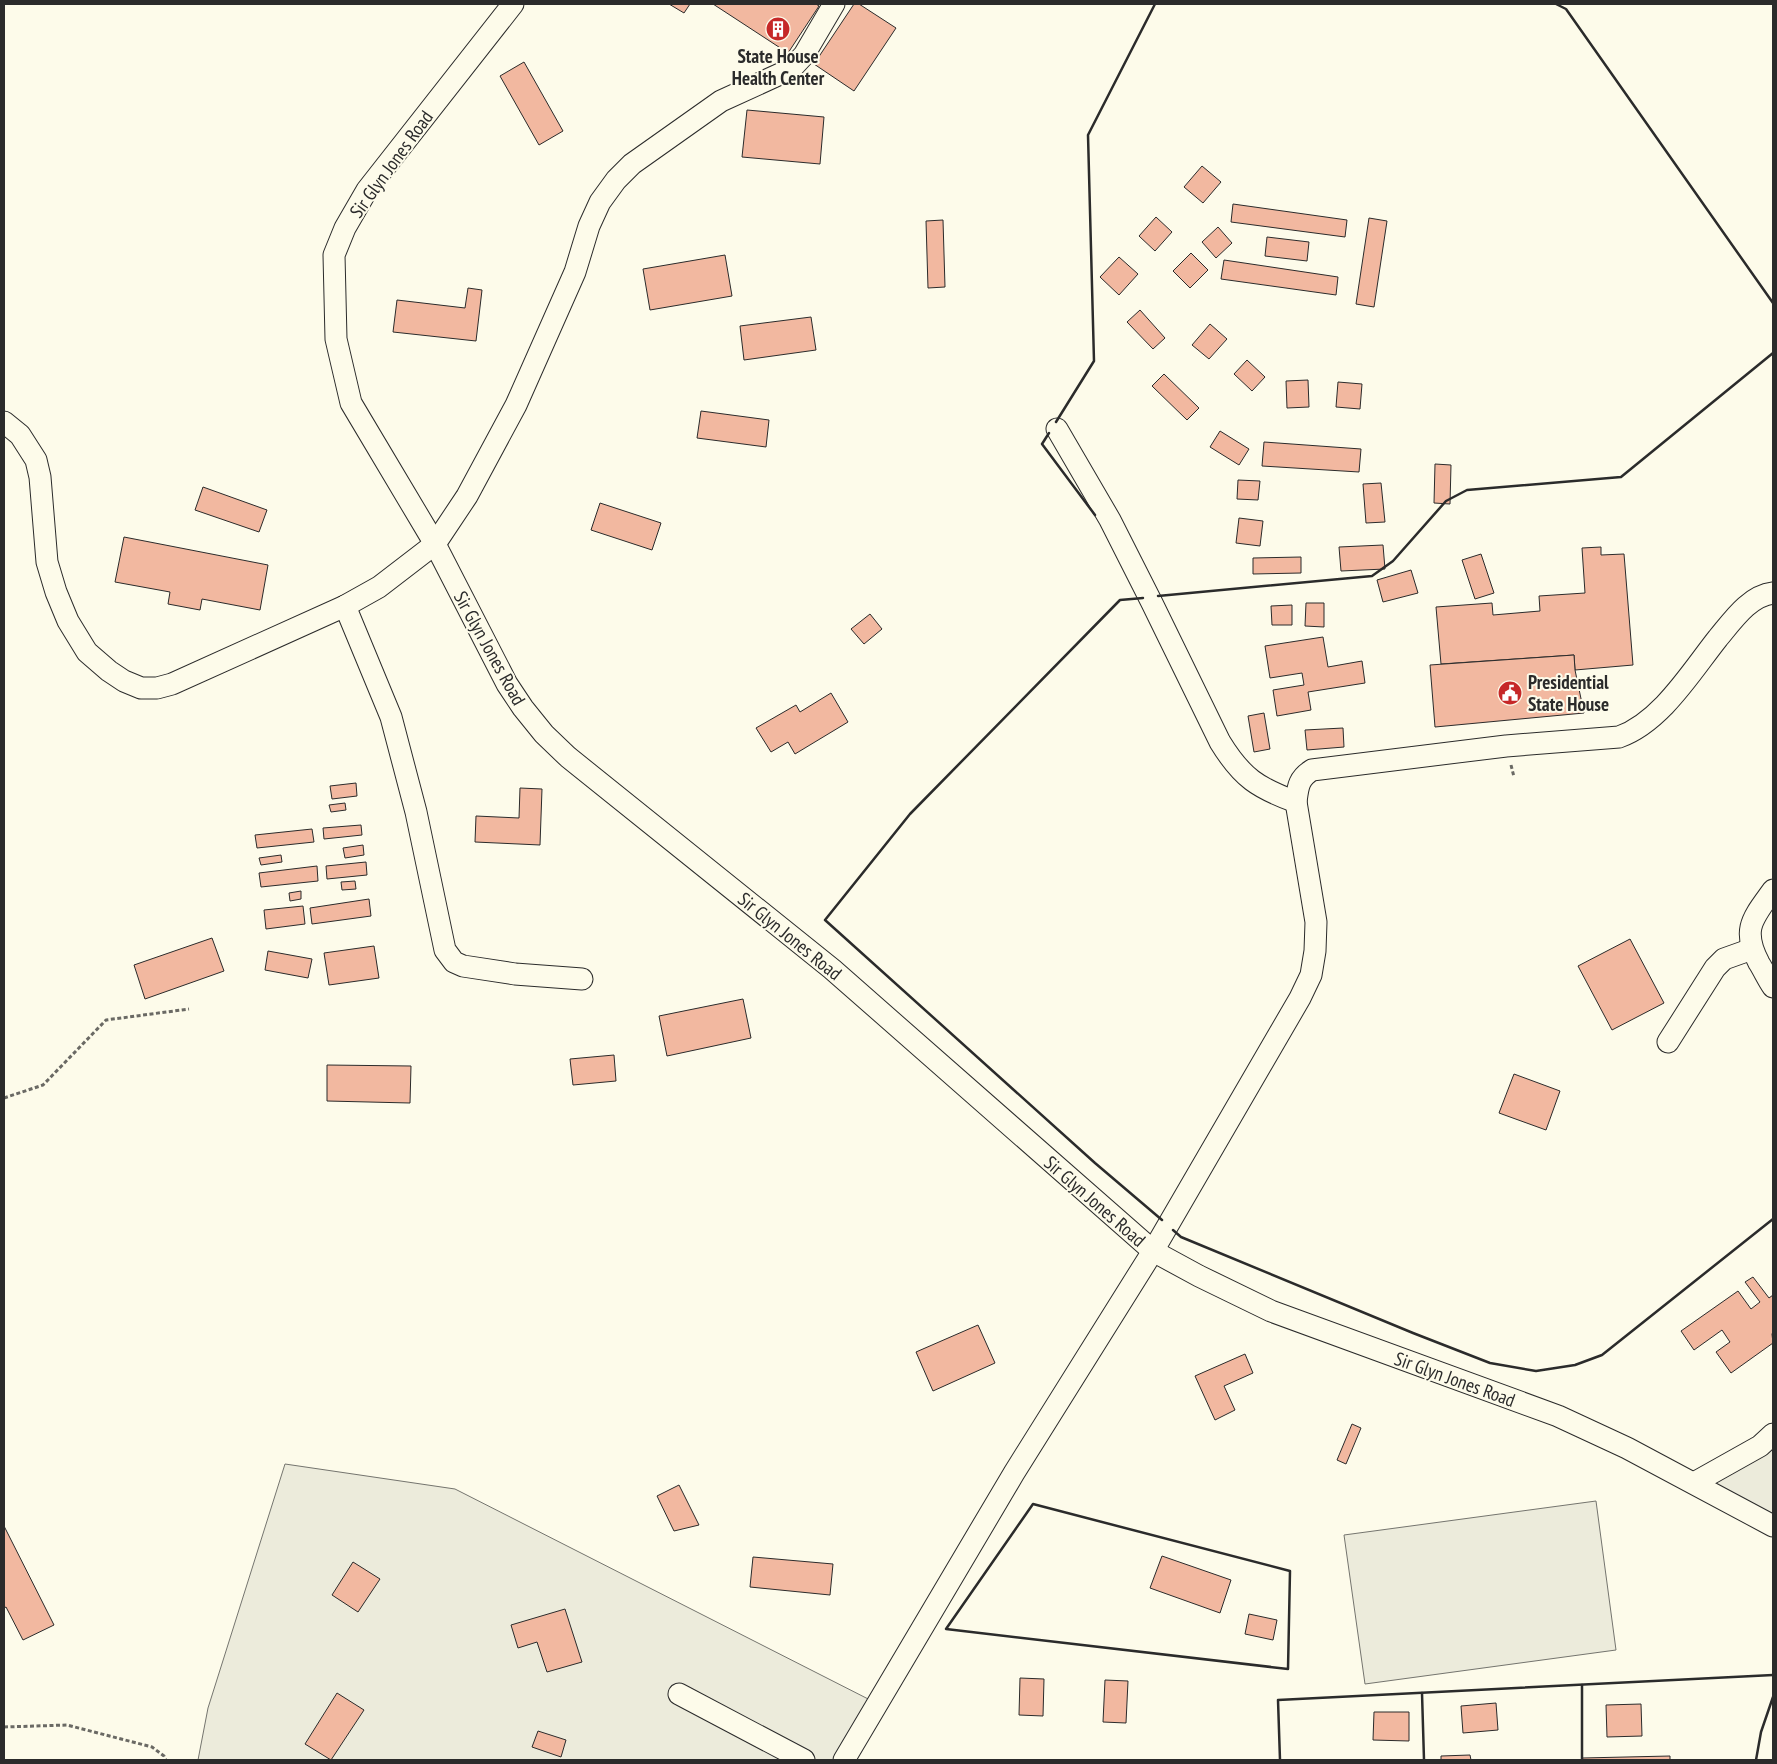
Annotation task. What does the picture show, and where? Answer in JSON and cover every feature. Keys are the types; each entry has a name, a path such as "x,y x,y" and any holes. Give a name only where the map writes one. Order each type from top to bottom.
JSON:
{"street":[{"name":"Sir Glyn Jones Road","path":"513,4 367,190 345,228 334,255 336,339 351,403 435,544 508,684 523,708 544,734 568,757 832,969 1153,1252 1271,1312 1558,1416 1627,1448 1773,1526"},
{"path":"4,422 20,435 36,460 40,477 47,562 56,592 68,621 86,652 124,681 141,688 157,688 172,684 345,606 379,586 435,544 467,496 516,405 575,272 589,226 600,202 616,180 632,164 721,101 791,69 804,54 834,4"},
{"path":"1057,429 1114,528 1220,742 1232,762 1246,777 1268,792 1296,802"},
{"path":"844,1760 1014,1473 1153,1252 1300,998 1311,975 1316,951 1316,922 1296,802 1298,785 1303,776 1312,770 1506,746 1619,737 1632,733 1669,701 1731,622 1752,600 1765,594 1773,593"},
{"path":"345,606 391,716 416,812 445,950 454,962 463,966 515,974 582,979"},
{"path":"1773,890 1750,925 1752,949 1773,986"},
{"path":"1668,1042 1715,968 1724,959 1752,949"},
{"path":"1694,1483 1760,1446 1773,1434"},
{"path":"679,1694 804,1760"}],"path":[{"path":"4,1098 43,1085 106,1020 190,1009"},
{"path":"4,1727 67,1725 152,1747 164,1756 166,1760"}],"shaded area":[{"path":"1773,1430 1773,1516 1690,1476"},
{"path":"285,1464 455,1489 878,1704 844,1760 198,1760 208,1708"},
{"path":"1596,1501 1616,1650 1365,1684 1344,1535"}],"building":[{"path":"669,4 690,4 684,13"},
{"name":"State House Health Center","path":"713,4 816,4 819,6 788,53"},
{"path":"854,4 859,4 896,28 854,91 814,64"},
{"path":"524,62 563,131 539,145 500,76"},
{"path":"747,110 824,117 820,164 742,157"},
{"path":"1202,166 1221,182 1203,203 1184,187"},
{"path":"1233,204 1347,220 1345,237 1231,222"},
{"path":"1156,217 1172,232 1155,251 1139,236"},
{"path":"1369,218 1387,221 1374,307 1356,304"},
{"path":"943,220 945,287 928,288 926,221"},
{"path":"1218,227 1232,243 1216,258 1202,242"},
{"path":"1267,237 1309,242 1307,261 1265,256"},
{"path":"1191,253 1208,270 1190,288 1173,271"},
{"path":"725,255 732,296 650,310 643,269"},
{"path":"1119,257 1138,274 1119,295 1100,277"},
{"path":"1224,260 1338,277 1336,295 1221,279"},
{"path":"468,288 482,290 476,341 393,332 397,300 465,308"},
{"path":"1140,310 1165,338 1153,349 1127,322"},
{"path":"811,317 816,350 744,360 740,326"},
{"path":"1210,324 1227,339 1209,359 1192,345"},
{"path":"1247,360 1265,377 1252,391 1234,374"},
{"path":"1164,374 1199,408 1187,420 1152,386"},
{"path":"1308,380 1309,407 1287,408 1286,381"},
{"path":"1338,382 1362,384 1360,409 1336,407"},
{"path":"701,411 769,420 766,447 697,438"},
{"path":"1220,431 1249,449 1239,465 1210,447"},
{"path":"1264,442 1361,449 1359,472 1262,466"},
{"path":"1435,464 1451,465 1450,504 1434,503"},
{"path":"1238,480 1260,481 1258,500 1237,499"},
{"path":"1381,483 1385,522 1366,523 1363,484"},
{"path":"203,487 267,510 259,532 195,510"},
{"path":"600,503 661,523 652,550 591,530"},
{"path":"1239,518 1263,521 1260,546 1236,543"},
{"path":"124,537 268,565 260,610 202,599 200,610 168,604 170,592 115,582"},
{"path":"1383,545 1385,569 1341,571 1339,547"},
{"path":"1601,547 1601,555 1624,554 1633,665 1575,670 1574,655 1441,664 1436,607 1492,603 1493,615 1540,611 1539,596 1585,593 1582,548"},
{"path":"1481,554 1494,593 1475,599 1462,560"},
{"path":"1301,557 1301,573 1253,574 1253,558"},
{"path":"1411,570 1418,593 1383,602 1377,580"},
{"path":"1306,603 1324,603 1324,627 1305,626"},
{"path":"1292,605 1292,625 1272,625 1271,606"},
{"path":"870,614 882,629 864,644 851,629"},
{"path":"1323,637 1328,667 1362,661 1365,683 1308,692 1311,710 1277,716 1273,690 1304,685 1302,673 1270,678 1265,646"},
{"path":"1574,655 1575,670 1584,713 1435,727 1430,665"},
{"path":"831,693 848,722 795,754 788,742 771,752 756,728 796,705 800,712"},
{"path":"1264,713 1270,749 1254,752 1248,716"},
{"path":"1343,728 1344,747 1307,750 1305,730"},
{"path":"356,783 357,796 332,799 330,786"},
{"path":"520,788 542,789 540,845 475,842 476,816 519,818"},
{"path":"345,803 346,810 331,812 329,805"},
{"path":"361,825 362,835 324,839 323,828"},
{"path":"312,829 314,842 257,848 255,835"},
{"path":"363,845 364,855 345,858 343,848"},
{"path":"281,855 282,862 261,865 259,858"},
{"path":"366,862 367,875 327,879 326,866"},
{"path":"317,866 318,881 261,887 259,873"},
{"path":"355,881 356,889 342,890 341,882"},
{"path":"301,891 301,899 290,901 289,893"},
{"path":"369,899 371,916 312,924 310,908"},
{"path":"303,906 305,924 266,929 264,910"},
{"path":"212,938 224,971 145,999 134,965"},
{"path":"1630,939 1664,1003 1612,1030 1578,966"},
{"path":"374,946 379,978 329,985 324,953"},
{"path":"268,951 312,959 308,978 265,970"},
{"path":"743,999 751,1038 667,1056 659,1016"},
{"path":"614,1055 616,1081 573,1085 570,1059"},
{"path":"327,1065 411,1066 410,1103 327,1101"},
{"path":"1514,1074 1560,1091 1546,1130 1499,1113"},
{"path":"1753,1277 1769,1298 1773,1295 1773,1343 1731,1373 1716,1352 1730,1342 1722,1330 1694,1350 1681,1331 1738,1291 1751,1309 1760,1302 1745,1282"},
{"path":"978,1325 995,1363 933,1391 916,1352"},
{"path":"1245,1354 1253,1373 1224,1386 1235,1410 1215,1420 1195,1376"},
{"path":"1352,1424 1361,1428 1346,1464 1337,1460"},
{"path":"679,1485 699,1525 674,1531 657,1496"},
{"path":"4,1526 54,1625 23,1640 6,1607 4,1608"},
{"path":"1162,1556 1231,1580 1220,1613 1150,1588"},
{"path":"753,1557 833,1564 830,1595 750,1587"},
{"path":"353,1562 380,1579 358,1612 332,1595"},
{"path":"565,1609 582,1662 547,1672 537,1642 518,1648 511,1625"},
{"path":"1249,1614 1277,1620 1273,1640 1245,1634"},
{"path":"1020,1678 1044,1679 1043,1716 1019,1715"},
{"path":"1105,1680 1128,1681 1126,1723 1103,1722"},
{"path":"337,1693 364,1710 331,1760 305,1744"},
{"path":"1496,1703 1498,1730 1463,1733 1461,1706"},
{"path":"1641,1704 1642,1736 1607,1737 1606,1705"},
{"path":"1374,1712 1409,1712 1409,1741 1373,1740"},
{"path":"538,1731 566,1740 561,1757 532,1747"},
{"path":"1470,1755 1471,1760 1441,1760 1441,1756"},
{"path":"1670,1756 1670,1760 1582,1760 1582,1758"}],"wall":[{"path":"1056,422 1094,361 1088,135 1155,4"},
{"path":"1556,4 1566,9 1773,303"},
{"path":"1158,596 1372,576 1393,561 1446,501 1467,490 1621,477 1773,353"},
{"path":"1049,433 1042,444 1095,515"},
{"path":"1143,598 1120,600 910,814 825,920 1095,1163 1162,1220"},
{"path":"1173,1230 1181,1237 1490,1363 1536,1371 1575,1365 1602,1355 1773,1219"},
{"path":"1033,1504 1290,1571 1288,1669 946,1629 1033,1504"},
{"path":"1280,1760 1278,1700 1773,1675"},
{"path":"1582,1685 1582,1760"},
{"path":"1422,1693 1424,1760"},
{"path":"1756,1760 1761,1732 1773,1697"}],"place":[{"name":"State House Health Center","path":"778,29"},
{"name":"Presidential State House","path":"1510,693"}]}
